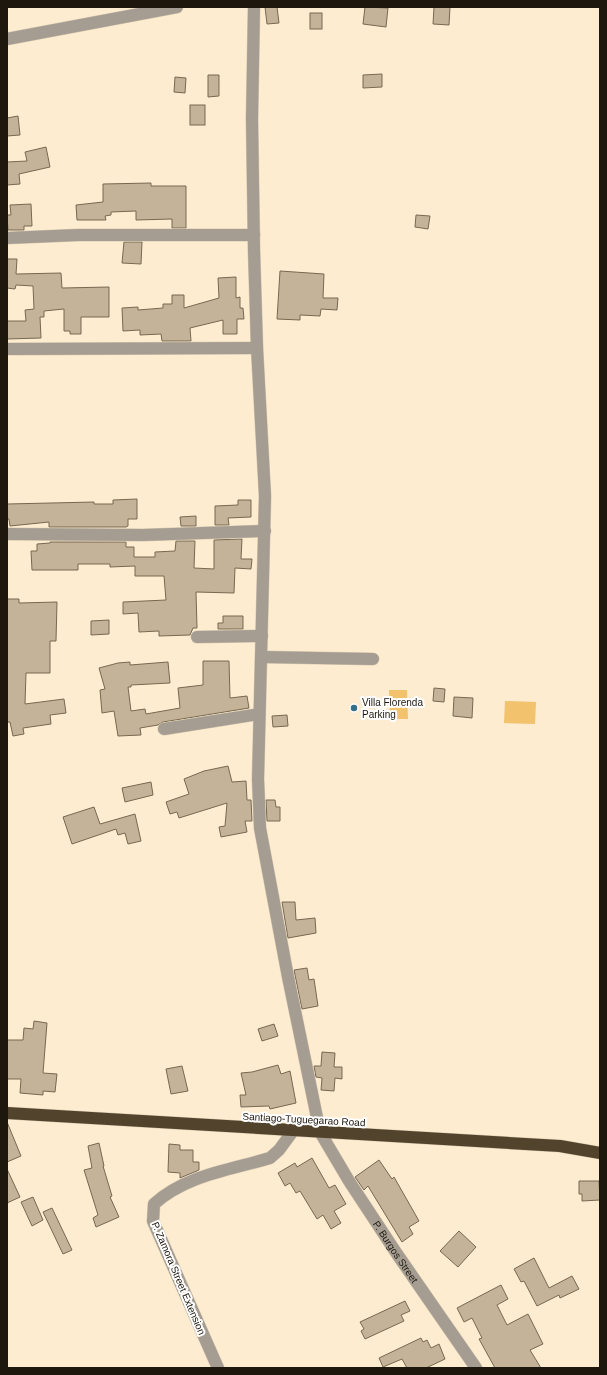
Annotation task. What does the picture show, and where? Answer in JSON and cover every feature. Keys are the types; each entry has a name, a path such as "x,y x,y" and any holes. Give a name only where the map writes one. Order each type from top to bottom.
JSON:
{"highway":[{"name":"Santiago-Tuguegarao Road","path":"7,1113 560,1146 600,1153"}],"street":[{"path":"7,39 177,7"},
{"name":"P. Burgos Street","path":"254,7 252,119 254,235 257,348 265,496 258,779 260,828 288,978 320,1132 349,1181 476,1368"},
{"path":"7,238 78,235 254,235"},
{"path":"7,348 257,348"},
{"path":"7,534 143,535 265,531"},
{"path":"197,637 262,636"},
{"path":"262,657 373,659"},
{"path":"164,729 259,714"},
{"name":"P. Zamora Street Extension","path":"218,1368 153,1221 154,1204 167,1193 186,1183 270,1158 279,1150 293,1130"}],"shaded area":[{"path":"389,690 407,690 408,719 390,719"},
{"path":"505,701 536,702 535,724 504,723"}],"building":[{"path":"265,7 277,7 279,23 267,24"},
{"path":"365,7 388,8 386,27 363,24"},
{"path":"434,7 450,7 449,25 433,24"},
{"path":"310,13 322,13 322,29 310,29"},
{"path":"382,74 382,87 363,88 363,75"},
{"path":"208,75 219,75 219,96 208,97"},
{"path":"175,77 186,78 185,93 174,92"},
{"path":"190,105 205,105 205,125 190,125"},
{"path":"18,116 20,135 7,136 7,118"},
{"path":"46,147 50,167 19,174 20,184 7,185 7,162 27,161 25,152"},
{"path":"151,183 151,186 186,186 186,228 172,228 172,219 136,220 136,211 111,212 111,215 105,216 106,220 77,220 76,205 103,202 103,184"},
{"path":"31,204 32,226 24,226 24,230 8,230 7,215 11,215 10,205"},
{"path":"416,215 430,216 428,229 415,227"},
{"path":"124,242 142,242 141,264 122,263"},
{"path":"7,259 17,259 16,274 61,273 62,288 109,287 109,317 81,317 81,334 70,334 70,331 64,331 64,309 44,311 44,317 40,317 41,338 7,339 7,321 26,321 25,310 34,309 33,286 16,285 15,289 7,288"},
{"path":"280,271 324,274 323,298 338,298 337,310 321,309 320,316 300,315 300,320 277,319"},
{"path":"236,277 236,298 240,297 240,308 243,308 244,319 237,319 237,334 223,334 223,320 190,328 191,341 162,341 161,334 140,335 140,330 123,331 122,308 138,307 138,310 163,308 163,304 172,304 172,295 184,295 184,308 219,298 218,278"},
{"path":"137,499 137,519 128,519 128,526 126,527 49,527 49,522 10,526 9,519 7,519 7,504 94,502 94,504 113,504 113,500"},
{"path":"238,500 251,500 251,517 228,518 229,525 215,525 215,506 238,505"},
{"path":"196,516 196,526 181,526 180,517"},
{"path":"242,539 241,559 252,559 251,569 235,568 234,593 196,592 197,628 193,628 190,635 159,636 159,631 139,632 138,613 123,614 123,602 166,600 164,576 135,576 135,566 110,567 110,564 78,564 78,570 32,570 31,551 37,551 37,544 50,542 126,542 126,547 134,547 134,557 155,557 155,552 175,551 176,541 195,541 194,568 214,569 214,540"},
{"path":"7,599 19,599 19,603 57,602 56,641 50,641 50,673 26,673 25,704 64,699 66,713 50,715 51,724 23,728 24,734 13,736 10,722 7,722"},
{"path":"223,616 243,616 243,629 218,629 218,623 223,623"},
{"path":"109,620 109,634 91,635 91,621"},
{"path":"203,661 229,661 230,698 247,696 249,708 163,722 158,725 140,728 141,735 118,736 114,711 102,713 100,690 105,689 99,668 118,663 130,662 130,665 168,662 170,683 131,685 131,687 128,687 131,711 145,709 146,714 180,708 178,688 203,685"},
{"path":"434,688 445,689 444,702 433,701"},
{"path":"454,697 473,698 472,718 453,716"},
{"path":"287,715 288,726 273,727 272,716"},
{"path":"228,766 232,782 246,781 247,800 251,800 252,821 245,821 247,832 221,837 219,827 225,826 227,803 179,818 177,812 170,814 166,802 189,794 184,779 204,771"},
{"path":"151,782 153,795 125,802 122,788"},
{"path":"266,800 275,800 276,807 280,807 280,821 267,821"},
{"path":"94,807 100,824 135,814 141,841 128,844 125,833 118,835 116,829 72,844 63,817"},
{"path":"282,902 295,902 296,920 315,918 316,933 288,938"},
{"path":"307,968 309,980 314,979 318,1006 302,1009 294,970"},
{"path":"34,1021 47,1023 43,1073 57,1074 55,1092 43,1091 43,1095 20,1093 21,1079 7,1079 7,1040 23,1040 24,1028 33,1029"},
{"path":"274,1024 278,1036 262,1041 258,1029"},
{"path":"322,1052 335,1053 334,1067 342,1067 342,1079 335,1078 334,1091 321,1090 322,1078 316,1077 314,1066 321,1066"},
{"path":"278,1065 281,1074 290,1071 296,1103 270,1109 269,1106 241,1107 240,1095 246,1095 241,1073 252,1072"},
{"path":"182,1066 188,1091 171,1094 166,1069"},
{"path":"7,1122 21,1156 7,1162"},
{"path":"99,1143 103,1166 112,1196 110,1197 119,1217 96,1227 93,1218 98,1215 84,1170 92,1168 88,1146"},
{"path":"169,1144 180,1145 180,1150 193,1150 193,1162 199,1162 199,1170 180,1178 180,1173 168,1172"},
{"path":"312,1158 329,1188 335,1185 346,1204 334,1211 341,1223 331,1229 323,1215 317,1219 300,1191 296,1193 290,1183 285,1186 278,1173 295,1163 297,1167"},
{"path":"379,1160 392,1179 394,1177 419,1221 409,1227 413,1234 402,1242 368,1186 364,1190 355,1177"},
{"path":"7,1169 20,1197 7,1203"},
{"path":"579,1181 599,1181 600,1200 582,1201 582,1194 579,1194"},
{"path":"33,1197 43,1220 32,1226 21,1202"},
{"path":"52,1208 72,1250 63,1254 43,1212"},
{"path":"459,1231 476,1247 458,1267 440,1251"},
{"path":"534,1258 549,1288 572,1276 579,1289 560,1298 559,1295 537,1306 524,1281 521,1282 514,1269"},
{"path":"501,1285 508,1299 497,1305 507,1325 528,1314 543,1344 530,1350 541,1368 495,1368 479,1339 482,1338 472,1318 464,1322 457,1308"},
{"path":"405,1301 410,1311 401,1315 404,1321 365,1339 361,1331 364,1329 360,1322"},
{"path":"421,1338 423,1342 427,1340 431,1348 439,1344 445,1359 426,1368 407,1368 402,1359 383,1367 379,1358"}],"place":[{"name":"Villa Florenda Parking","path":"354,708"}]}
